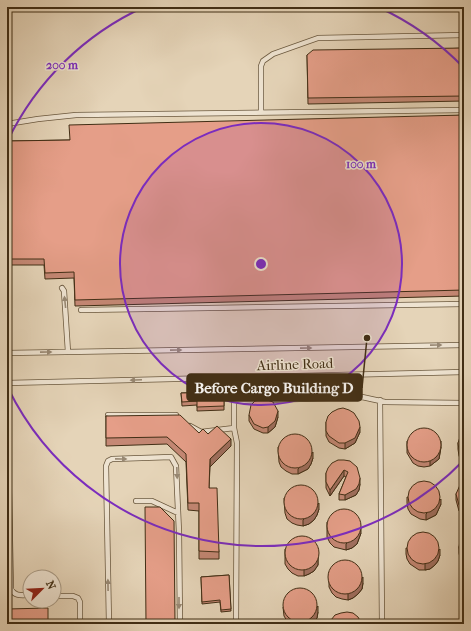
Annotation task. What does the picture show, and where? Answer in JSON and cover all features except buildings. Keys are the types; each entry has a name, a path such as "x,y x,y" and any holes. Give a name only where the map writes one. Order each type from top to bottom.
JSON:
{"lane":[{"path":"261,112 261,66 263,61 273,54 318,38 464,35"},
{"path":"7,124 58,116 76,115 464,110"},
{"path":"62,288 64,291 67,316 68,352"},
{"path":"81,310 464,304"},
{"name":"Airline Road","path":"7,353 464,345"},
{"name":"Airline Road","path":"7,383 464,372"},
{"path":"7,394 11,589 13,593 22,595"},
{"path":"236,624 237,443 234,428 233,403 236,401 362,397 385,402 464,403"},
{"path":"380,400 382,624"},
{"path":"108,415 176,415 201,432 234,428"},
{"path":"109,624 106,466 108,461 112,459 171,458 176,466 180,624"},
{"path":"136,501 152,502 178,512"},
{"path":"62,596 73,596 78,598 80,602 80,624"}],"place":[{"name":"Before Cargo Building D","path":"367,338"}]}
